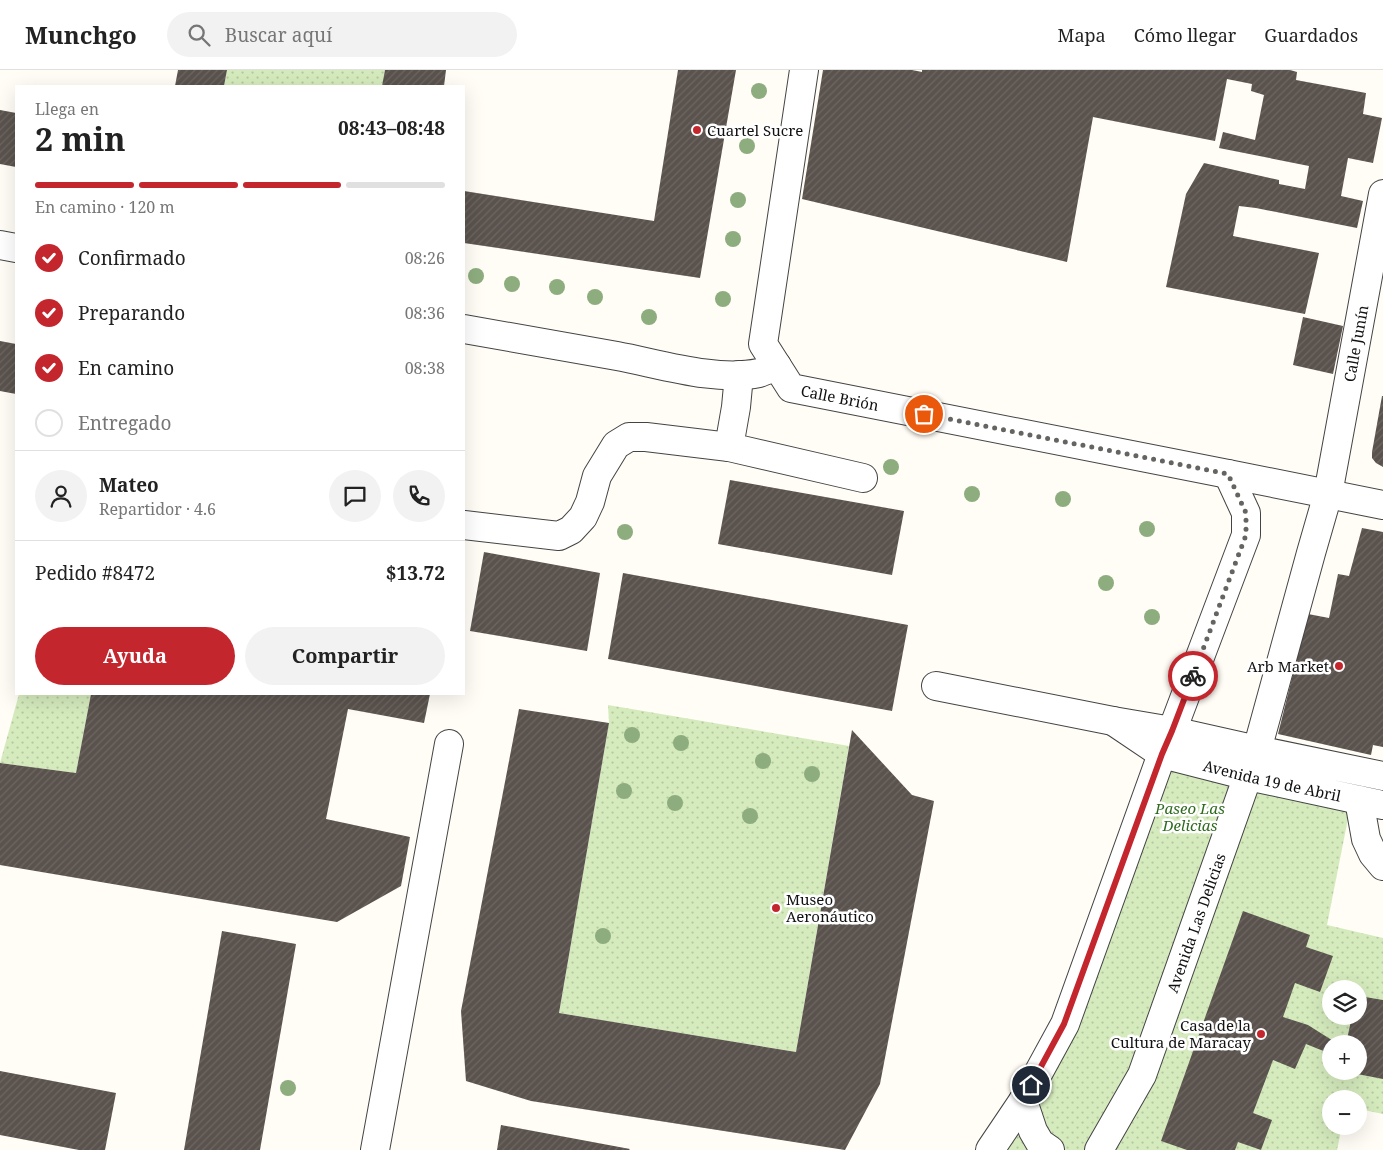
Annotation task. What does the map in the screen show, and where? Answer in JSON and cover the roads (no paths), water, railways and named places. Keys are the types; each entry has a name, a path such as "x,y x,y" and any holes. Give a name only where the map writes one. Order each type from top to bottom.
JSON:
{"street":[{"name":"Calle Brión","path":"804,70 763,344 791,388 1383,506"},
{"name":"Calle Junín","path":"1328,494 1383,194"},
{"path":"0,245 15,248"},
{"path":"465,328 714,375 739,376 760,373 777,366"},
{"path":"729,447 739,376"},
{"path":"465,525 559,536 571,530 583,517 590,502 597,476 616,445 629,437 646,437 729,447 863,478"},
{"path":"990,1150 1023,1101 1064,1024 1167,742 1246,535 1246,513 1228,474"},
{"path":"1257,750 1328,494"},
{"path":"936,686 1113,721 1167,742"},
{"name":"Avenida 19 de Abril","path":"1167,742 1257,750 1383,776"},
{"name":"Avenida 19 de Abril","path":"1167,742 1248,776 1371,803"},
{"path":"375,1150 449,744"},
{"name":"Avenida Las Delicias","path":"1099,1150 1142,1075 1257,750"},
{"path":"1371,803 1366,839 1373,854 1383,866"},
{"path":"1023,1101 1033,1131 1040,1142 1050,1150"}],"place":[{"name":"Cuartel Sucre","path":"697,130"},
{"name":"Arb Market","path":"1339,666"},
{"name":"Museo Aeronáutico","path":"776,908"},
{"name":"Casa de la Cultura de Maracay","path":"1261,1034"}],"park label":[{"name":"Paseo Las Delicias","path":"1190,816"}]}
